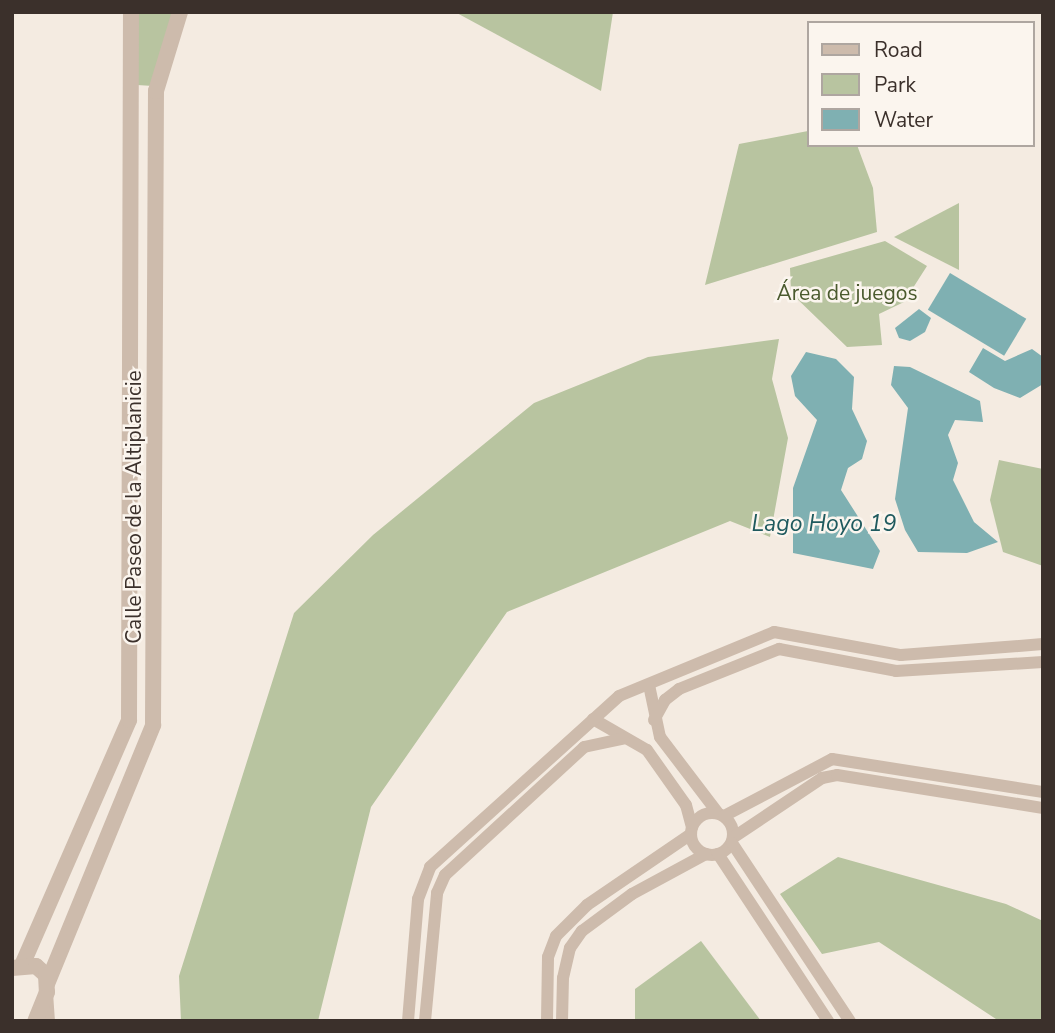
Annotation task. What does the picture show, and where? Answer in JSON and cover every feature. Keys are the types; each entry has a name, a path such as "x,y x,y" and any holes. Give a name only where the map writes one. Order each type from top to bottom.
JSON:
{"street":[{"name":"Calle Paseo de la Altiplanicie","path":"16,966 125,736 131,692 131,12"},
{"name":"Calle Paseo de la Altiplanicie","path":"35,1021 147,745 155,693 156,91 180,12"},
{"path":"132,89 156,91"},
{"path":"131,409 155,410"},
{"path":"408,1021 417,905 430,867 619,696 765,634 844,642 901,655 1043,644"},
{"path":"840,658 844,642"},
{"path":"642,746 656,726 665,700 679,689 767,651 840,658 896,671 1043,662"},
{"path":"649,685 656,726 721,814 733,840 850,1021"},
{"path":"131,692 155,693"},
{"path":"593,719 623,739 642,746 673,783 691,831 712,854 828,1021"},
{"path":"425,1021 435,908 445,874 472,846 584,747 623,739"},
{"path":"547,1021 548,957 556,936 587,905 691,831 701,816 721,814 832,759 1043,792"},
{"path":"562,1021 563,978 570,948 582,931 632,894 712,854 822,778 837,775 1043,808"},
{"path":"1020,804 1023,789"},
{"path":"417,905 435,908"},
{"path":"16,966 43,970 49,1021"}],"green space":[{"path":"137,12 174,12 153,86 137,85"},
{"path":"455,12 613,12 601,91"},
{"path":"806,131 806,147 858,147 873,188 877,232 705,285 739,144"},
{"path":"959,203 959,270 894,237"},
{"name":"Área de juegos","path":"885,241 927,266 904,302 879,314 882,345 847,347 791,293 790,268"},
{"path":"779,339 772,379 788,438 770,537 730,521 507,612 371,807 318,1021 181,1021 179,976 294,613 373,535 534,403 648,357"},
{"path":"999,460 1043,469 1043,566 1003,552 990,500"},
{"path":"838,857 1006,904 1043,921 1043,1021 999,1021 879,942 822,954 780,894"},
{"path":"701,941 761,1021 635,1021 635,989"}],"water":[{"path":"950,273 1026,319 1004,356 928,310"},
{"path":"919,309 931,318 925,332 910,341 899,338 895,328"},
{"path":"983,348 1005,361 1032,349 1043,357 1043,384 1020,398 994,388 969,372"},
{"name":"Lago Hoyo 19","path":"806,352 836,359 854,377 852,409 867,441 862,459 848,468 841,490 880,551 873,569 793,553 793,488 817,420 795,396 791,376"},
{"name":"Lago Hoyo 19","path":"894,366 910,367 980,401 983,422 955,420 948,435 958,463 953,480 974,522 998,542 967,553 918,552 905,530 895,499 908,408 891,385"}]}
